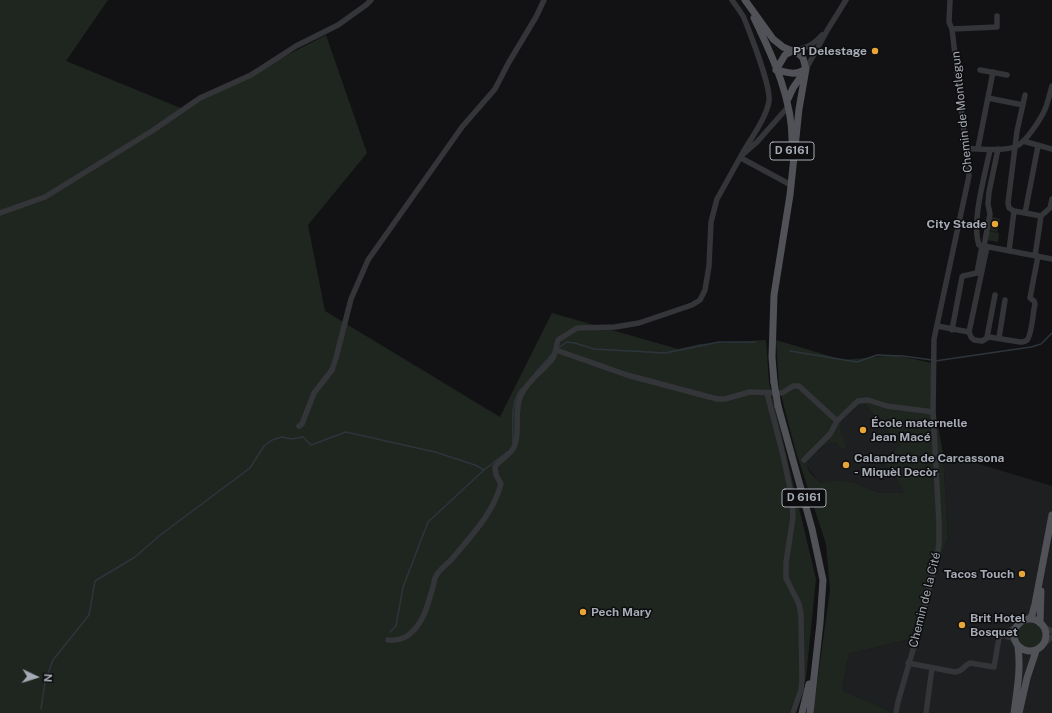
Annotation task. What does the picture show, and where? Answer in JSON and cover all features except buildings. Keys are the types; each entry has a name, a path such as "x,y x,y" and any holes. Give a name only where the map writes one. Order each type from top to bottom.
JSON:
{"main road":[{"path":"745,0 773,39 783,47 794,50 803,58 806,69 799,109 790,195"},
{"name":"D 6161","path":"745,0 769,48 784,88 788,104 792,143 791,185 774,294 772,344 774,382 778,406 812,529 823,580 810,713"},
{"path":"794,50 785,55 776,70 797,74 806,69"},
{"path":"788,104 793,88 806,69"},
{"path":"1029,619 1032,615 1044,562 1052,515"},
{"path":"1018,647 1027,652 1036,651 1045,643 1046,634 1042,625 1040,600 1044,562"},
{"path":"1014,713 1019,684 1020,661 1018,647 1014,639 1014,632 1017,626 1029,619 1036,620 1042,625"},
{"name":"D 6161","path":"801,713 816,649"},
{"path":"1019,713 1027,678 1036,651"}],"street":[{"path":"0,213 45,197 152,131 200,98 251,75 296,46 338,25 371,0"},
{"path":"299,426 302,424 314,393 332,370 350,299 368,260 462,127 496,89 544,0"},
{"path":"388,640 403,639 417,626 424,615 436,575 485,518 501,484 496,474 495,467 498,462 509,454 514,447 516,438 516,415 518,401 522,393 533,379 553,357 558,340 577,328 615,327 639,323 692,305 700,300 705,290 709,266 711,222 718,199 766,112 769,100 768,90 760,63 744,18 732,0"},
{"path":"806,69 846,0"},
{"name":"Chemin de Montlegun","path":"933,365 937,326 968,188 969,165 952,29 948,22 950,0"},
{"path":"952,29 998,27 997,16"},
{"path":"794,50 814,44 828,29"},
{"path":"980,70 1007,75"},
{"path":"978,148 993,72"},
{"path":"966,149 978,148 990,150 1016,147 1028,135 1045,109 1052,86"},
{"path":"1025,95 1018,131 1008,203 1009,208 1014,211 1041,216"},
{"path":"988,98 1023,105"},
{"path":"741,157 757,142 788,104"},
{"path":"1023,141 1052,149"},
{"path":"1025,213 1038,146"},
{"path":"952,330 962,278 963,276 977,273 979,269 990,214 988,204 989,192 998,149"},
{"path":"990,150 977,222 978,240 983,246 1052,259"},
{"path":"741,157 791,185"},
{"path":"987,337 1025,342 1028,340 1035,304 1030,298 1041,216 1050,208 1052,199"},
{"path":"1009,251 1014,211"},
{"path":"983,246 969,332 974,340 982,341 987,337 995,295"},
{"path":"999,338 1005,300"},
{"path":"937,326 969,332"},
{"path":"556,350 626,375 717,399 725,399 750,392 782,393 793,386 799,386 837,421"},
{"name":"Chemin de la Cité","path":"896,713 908,663 921,622 936,560 938,545 939,522 933,412 933,365"},
{"path":"767,393 783,455 792,498 793,517 786,563 786,578 799,604 801,615 802,681 801,690 793,713"},
{"path":"804,460 830,434 837,421 858,401 868,400 887,406 933,412"},
{"path":"783,455 788,441"},
{"path":"783,455 789,455 793,458"},
{"path":"1042,625 1052,631"},
{"path":"908,663 955,672 961,671 967,664 970,663 994,667 999,638 1017,626"},
{"path":"1002,635 1014,639"},
{"path":"1045,643 1052,637"},
{"path":"926,713 932,668"}],"shaded area":[{"path":"0,0 108,0 66,61 183,109 326,35 367,153 308,225 325,311 500,417 552,313 678,349 700,344 766,340 769,382 816,579 806,678 790,713 0,713"},
{"name":"City Stade","path":"992,217 1000,219 997,232 991,231 990,229"},
{"path":"988,231 999,233 998,242 987,240"},
{"path":"776,340 843,360 895,355 931,363 935,409 943,453 948,538 910,639 849,654 842,690 894,713 814,713 830,590 826,544 795,449 779,387","holes":["860,404 865,404 900,446 882,461 897,479 904,493 879,493 855,483 843,481 820,483 807,467 813,455 829,442 837,444 842,449 847,446 840,432 840,426 844,417"]},
{"name":"Calandreta de Carcassona - Miquèl Decòr","path":"860,404 865,404 900,446 882,461 897,479 904,493 879,493 855,483 832,481 820,483 807,467 807,463 810,458 828,442 833,442 842,448 846,446 840,436 840,424 845,417"},
{"path":"943,453 1052,486 1052,713 894,713 842,690 849,654 910,639 948,538"},
{"path":"1030,623 1039,627 1043,636 1039,645 1030,649 1021,645 1017,636 1021,627"}],"waterway":[{"path":"935,361 1031,347 1041,344 1052,333"},
{"path":"558,348 567,342 594,349 665,353 719,342 755,342"},
{"path":"790,351 857,362 877,355 903,356 932,360"},
{"path":"535,373 553,353"},
{"path":"513,442 514,407 517,395 521,389"},
{"path":"41,709 45,682 53,660 89,615 95,581 135,557 159,536 250,468 264,446 272,440 282,437 292,439 303,437 311,445 346,432 435,452 475,465 484,470"},
{"path":"390,632 396,626 403,587 428,522 484,470 507,452"}],"place":[{"name":"P1 Delestage","path":"875,51"},
{"name":"City Stade","path":"995,224"},
{"name":"École maternelle Jean Macé","path":"863,430"},
{"name":"Calandreta de Carcassona - Miquèl Decòr","path":"846,465"},
{"name":"Tacos Touch","path":"1022,574"},
{"name":"Pech Mary","path":"583,612"},
{"name":"Brit Hotel Bosquet","path":"962,625"}]}
